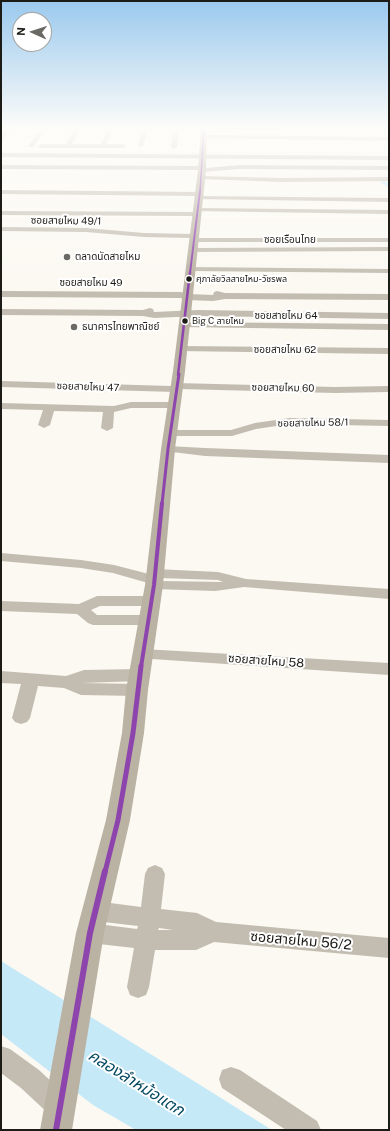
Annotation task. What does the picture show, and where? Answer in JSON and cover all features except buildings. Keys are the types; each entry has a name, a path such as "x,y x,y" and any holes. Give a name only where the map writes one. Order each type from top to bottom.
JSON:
{"main road":[{"path":"60,1111 90,933 118,820 133,733 138,683 153,585 172,414 187,307 198,182"}],"street":[{"path":"1,213 167,213 198,182 216,180"},
{"path":"1,192 239,180 326,180"},
{"path":"308,180 309,188"},
{"path":"198,182 389,200"},
{"path":"198,182 389,212"},
{"path":"198,182 352,219"},
{"path":"198,182 389,240"},
{"name":"ซอยสายไหม 49/1","path":"1,229 160,233 198,182"},
{"name":"ซอยเรือนไทย","path":"198,182 389,249"},
{"path":"11,213 14,204"},
{"path":"86,214 91,205"},
{"path":"125,214 128,205"},
{"path":"166,206 167,213"},
{"path":"191,269 389,271"},
{"name":"ซอยสายไหม 49","path":"1,294 187,307"},
{"path":"1,312 143,312 154,315 224,296 389,297"},
{"name":"ซอยสายไหม 64","path":"187,307 389,316"},
{"name":"ซอยสายไหม 64","path":"187,307 389,328"},
{"path":"229,310 229,324"},
{"name":"ซอยสายไหม 62","path":"181,349 389,351"},
{"name":"ซอยสายไหม 47","path":"1,384 172,414"},
{"name":"ซอยสายไหม 60","path":"172,414 335,390 389,389"},
{"path":"1,406 111,408 123,412 172,414 205,452 389,459"},
{"path":"44,425 50,407"},
{"path":"107,428 111,408"},
{"name":"ซอยสายไหม 58/1","path":"172,414 232,433 238,430 290,421 389,423"},
{"path":"1,558 81,564 114,569 153,585"},
{"path":"1,606 81,609 96,601 153,585 215,587 246,583 389,594"},
{"path":"81,609 94,620 148,620"},
{"name":"ซอยสายไหม 58","path":"143,654 389,669"},
{"path":"1,677 67,682 81,690 138,683"},
{"path":"21,718 31,679"},
{"path":"138,987 150,916 155,874"},
{"name":"ซอยสายไหม 56/2","path":"95,911 150,916 197,923 213,932 389,948"},
{"name":"ซอยสายไหม 56/2","path":"90,933 146,940 196,940 213,932"},
{"path":"1,1058 30,1079 60,1111"},
{"path":"231,1079 308,1130"}],"water":[{"name":"คลองลำหม้อแตก","path":"1,961 272,1130 136,1130 93,1105 1,1034"}],"waterway":[{"path":"383,182 389,186"}],"transit line":[{"path":"56,1130 90,933 118,820 133,733 137,690 154,585 168,449 179,371 201,180"}],"place":[{"name":"ตลาดนัดสายไหม","path":"67,257"},
{"name":"ศุภาลัยวิลสายไหม-วัชรพล","path":"189,279"},
{"name":"Big C สายไหม","path":"185,321"},
{"name":"ธนาคารไทยพาณิชย์","path":"74,327"}]}
